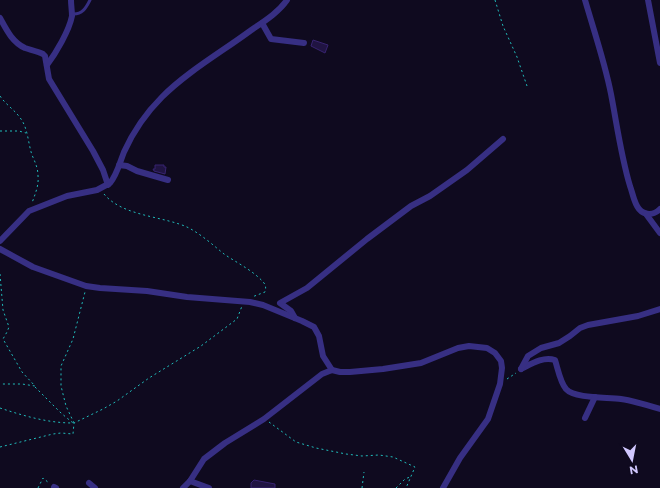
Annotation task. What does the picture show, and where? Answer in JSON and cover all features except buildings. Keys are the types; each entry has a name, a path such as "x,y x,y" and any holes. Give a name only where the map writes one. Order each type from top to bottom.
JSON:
{"street":[{"path":"47,65 60,45 68,27 72,14 71,0"},
{"path":"0,242 29,211 66,196 108,185 112,181 125,151 142,120 161,98 182,79 227,49 262,23 277,11 287,0"},
{"path":"585,0 610,93 625,170 638,208 646,214 660,233"},
{"path":"648,0 660,63"},
{"path":"0,18 7,31 17,43 25,48 43,54 47,65 49,79 96,156 108,185"},
{"path":"262,23 271,39 304,43"},
{"path":"295,318 291,311 280,303 307,288 367,238 411,206 430,196 467,170 503,139"},
{"path":"119,165 127,166 137,171 168,180"},
{"path":"646,214 654,213 660,209"},
{"path":"0,249 30,265 86,286 147,291 263,305 311,325 316,329 323,356 332,370"},
{"path":"521,370 528,356 541,348 559,342 584,326 638,316 660,309"},
{"path":"184,488 190,482 204,459 225,443 264,419 322,374 332,370 350,372 383,369 421,363 458,348 487,348 499,356 502,368 500,384 488,419 460,458 443,488"},
{"path":"521,370 540,360 550,358 555,360 567,390 595,397 621,399 660,409"},
{"path":"585,418 595,397"},
{"path":"190,482 209,488"},
{"path":"88,484 95,488"}],"lane":[{"path":"72,14 79,14 86,8 90,0"}],"path":[{"path":"495,0 503,26 527,86"},
{"path":"0,96 4,102 20,117 24,124 38,175 37,190 29,211"},
{"path":"0,131 19,131 27,134"},
{"path":"0,408 25,416 58,423 74,423 103,410 149,378 201,346 237,319 243,302 265,292 266,288 264,284 257,277 190,228 141,214 121,206 106,196 100,188"},
{"path":"0,274 3,310 8,327 8,332 3,339 0,340"},
{"path":"0,447 52,434 73,434 74,423 64,399 61,386 61,374 62,366 75,332 86,286"},
{"path":"3,339 22,372 61,413 74,423"},
{"path":"500,384 521,370"},
{"path":"0,384 22,384 35,386"},
{"path":"264,419 296,442 346,454 362,456 379,454 415,467 406,488"},
{"path":"362,488 364,472"},
{"path":"396,488 405,479 411,477"},
{"path":"38,488 43,478 55,487"}]}
